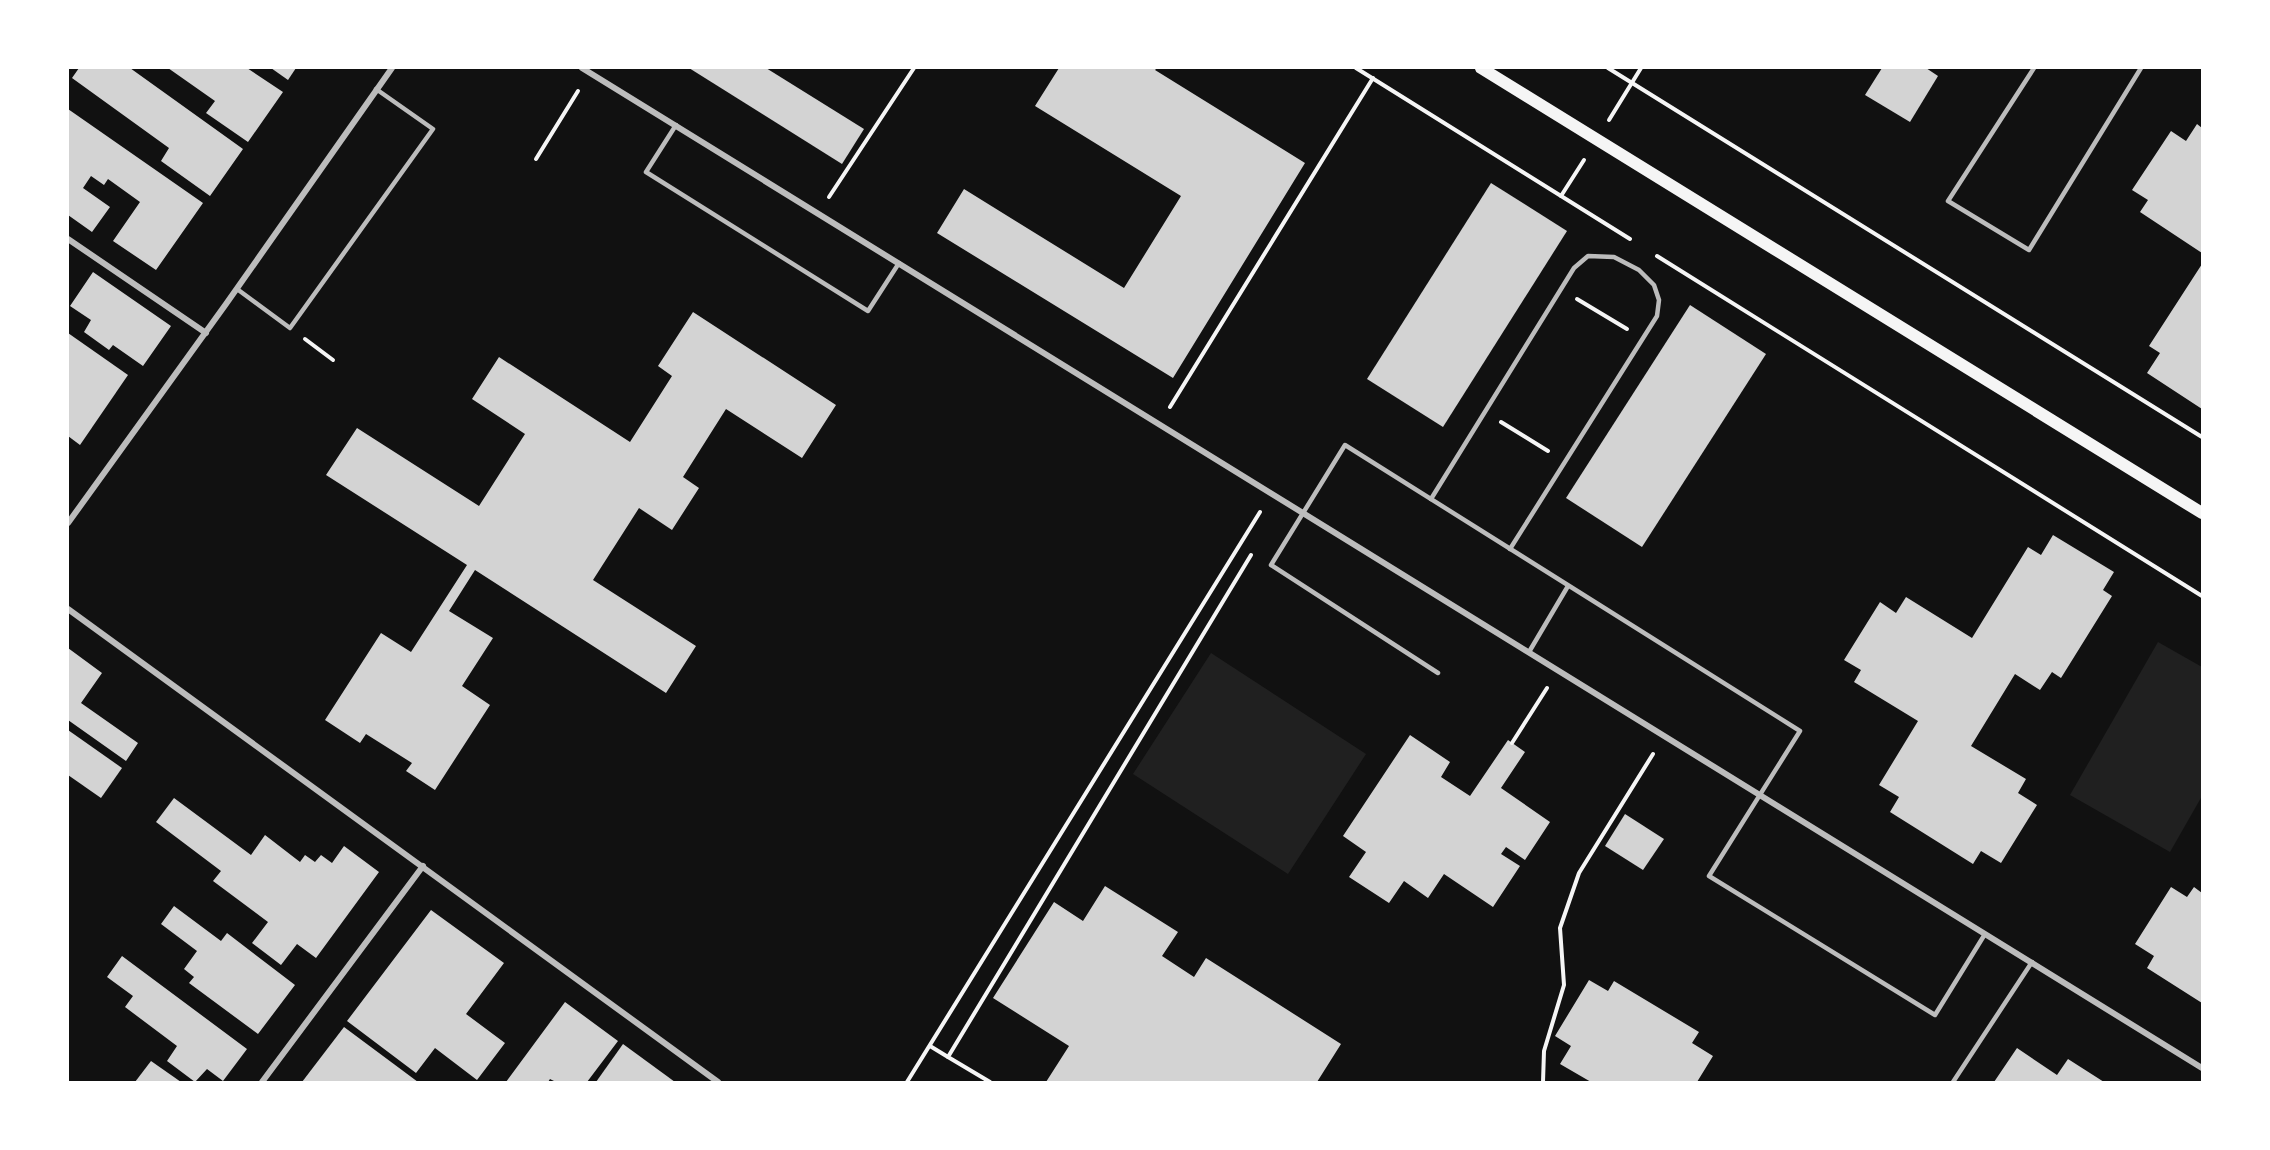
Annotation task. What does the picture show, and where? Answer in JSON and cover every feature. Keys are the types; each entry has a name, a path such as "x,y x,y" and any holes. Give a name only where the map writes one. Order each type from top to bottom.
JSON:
{"main road":[{"path":"1481,68 2202,513"}],"street":[{"path":"68,523 206,333 392,68"},
{"path":"582,68 2202,1068"},
{"path":"68,239 206,333"},
{"path":"68,609 718,1083"},
{"path":"262,1083 423,866"}],"lane":[{"path":"2034,68 1948,201 2029,250 2141,68"},
{"path":"237,289 290,328 433,129 376,89"},
{"path":"676,125 646,172 868,311 899,263"},
{"path":"1431,499 1574,268 1588,256 1614,257 1639,270 1654,285 1659,300 1657,316 1510,549"},
{"path":"1438,673 1271,565 1345,445 1800,731 1709,876 1935,1015 1985,934"},
{"path":"1529,652 1568,586"},
{"path":"1953,1083 2032,962"}],"path":[{"path":"818,213 914,68"},
{"path":"1356,68 1632,240"},
{"path":"1608,68 2202,437"},
{"path":"1632,82 1641,68"},
{"path":"536,159 590,73"},
{"path":"1159,424 1372,78"},
{"path":"1650,252 2202,596"},
{"path":"1561,289 1642,339"},
{"path":"290,328 333,360"},
{"path":"1485,412 1565,462"},
{"path":"907,1083 1272,493"},
{"path":"948,1057 1253,552"},
{"path":"1512,743 1559,670"},
{"path":"1544,1083 1544,1051 1564,985 1560,928 1580,873 1664,735"},
{"path":"930,1046 990,1083"}],"shaded area":[{"path":"2158,642 2202,667 2202,796 2170,852 2070,795"},
{"path":"1211,653 1366,754 1288,874 1133,774"}],"building":[{"path":"79,68 130,68 243,149 210,196 161,161 169,148 72,78"},
{"path":"168,68 247,68 283,92 248,142 206,113 215,101"},
{"path":"271,68 296,68 288,80"},
{"path":"689,68 766,68 864,129 842,164"},
{"path":"1059,68 1157,68 1155,70 1305,163 1173,378 937,233 964,189 1124,288 1181,196 1035,106"},
{"path":"1882,68 1926,68 1938,76 1910,122 1865,95"},
{"path":"68,109 203,203 156,270 113,241 140,202 108,179 104,185 91,176 83,188 110,207 92,232 68,215"},
{"path":"2197,124 2202,128 2202,253 2140,212 2148,200 2132,190 2171,131 2186,141"},
{"path":"1491,183 1567,231 1443,427 1367,379"},
{"path":"2202,264 2202,409 2147,373 2160,353 2149,346"},
{"path":"93,272 171,326 143,366 113,345 109,350 84,332 91,320 70,306"},
{"path":"1690,305 1766,354 1642,547 1566,498"},
{"path":"693,312 836,405 802,458 726,409 683,477 699,488 672,530 639,508 593,580 696,646 666,693 475,570 449,611 493,638 462,686 490,705 435,790 406,771 412,763 366,734 360,743 325,720 381,633 411,652 467,565 326,475 357,428 479,506 525,434 472,399 499,357 630,442 672,376 658,366"},
{"path":"68,333 128,375 80,445 68,436"},
{"path":"2053,535 2114,572 2103,590 2112,596 2061,678 2052,672 2040,690 2015,674 1971,746 2026,779 2018,793 2037,805 2001,863 1981,851 1973,864 1890,812 1899,797 1879,785 1918,721 1854,682 1861,670 1844,660 1880,602 1896,613 1906,597 1972,638 2028,547 2041,555"},
{"path":"68,648 102,673 81,703 138,743 126,761 68,720"},
{"path":"68,730 122,768 101,798 68,775"},
{"path":"1410,735 1450,762 1441,777 1470,796 1508,740 1525,752 1501,788 1550,822 1525,860 1506,847 1501,854 1520,866 1493,907 1444,874 1428,898 1404,881 1389,903 1349,877 1366,852 1343,836"},
{"path":"174,798 251,855 265,835 300,862 305,855 315,862 321,855 332,863 344,846 379,872 316,958 297,944 281,965 252,943 268,922 213,881 221,871 156,822"},
{"path":"1625,814 1664,839 1643,870 1605,846"},
{"path":"1105,886 1178,932 1162,956 1194,977 1206,958 1341,1044 1317,1082 1046,1082 1069,1046 993,998 1054,902 1083,921"},
{"path":"2171,887 2187,897 2194,887 2202,893 2202,1003 2147,968 2154,956 2135,944"},
{"path":"174,906 221,941 227,933 295,985 258,1034 189,983 194,977 184,969 197,951 161,924"},
{"path":"431,910 504,963 466,1014 505,1043 477,1080 435,1048 416,1073 347,1021"},
{"path":"122,956 247,1049 223,1081 207,1069 195,1082 167,1061 177,1046 125,1007 133,996 107,977"},
{"path":"1589,980 1608,991 1614,981 1699,1032 1692,1043 1713,1056 1697,1082 1591,1082 1560,1064 1571,1046 1555,1036"},
{"path":"565,1002 618,1041 587,1082 556,1082 550,1079 548,1082 506,1082"},
{"path":"344,1027 418,1082 302,1082"},
{"path":"623,1044 675,1082 596,1082"},
{"path":"2017,1048 2057,1075 2068,1059 2104,1082 1994,1082"},
{"path":"151,1061 181,1082 135,1082"}]}
